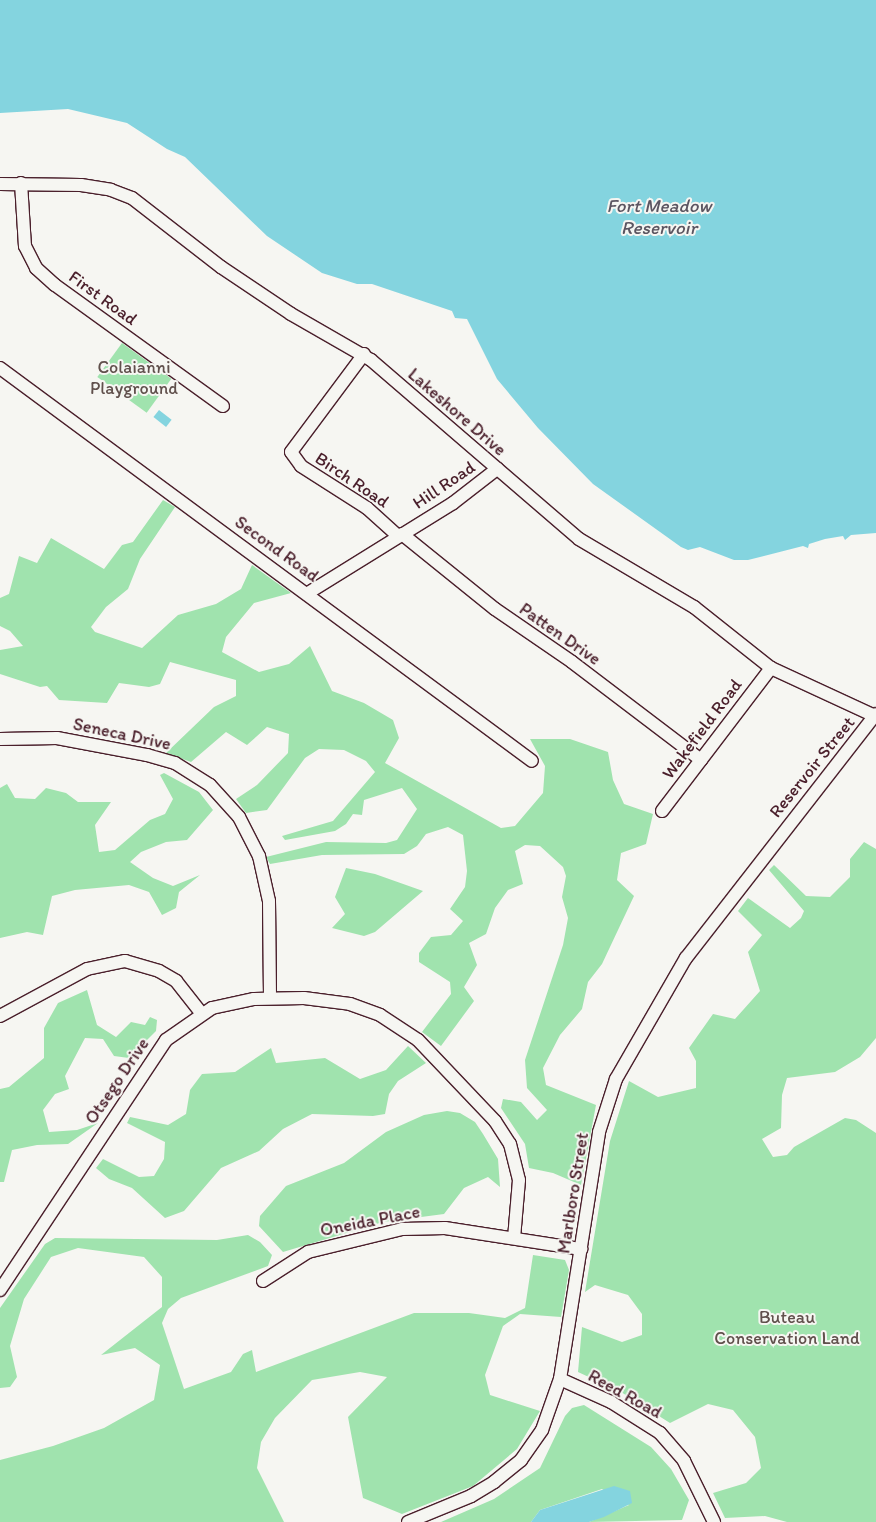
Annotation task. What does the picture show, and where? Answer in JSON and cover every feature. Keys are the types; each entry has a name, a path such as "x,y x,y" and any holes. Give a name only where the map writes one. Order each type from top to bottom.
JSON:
{"street":[{"name":"First Road","path":"21,183 24,246 36,268 56,285 223,406"},
{"name":"Lakeshore Drive","path":"0,184 81,185 111,190 132,198 221,267 291,314 364,354 579,539 694,607 771,668 876,715"},
{"name":"Birch Road","path":"364,354 291,452 301,466 367,508 400,535"},
{"name":"Second Road","path":"0,368 308,593 532,761"},
{"name":"Hill Road","path":"308,593 459,499 497,470"},
{"name":"Patten Drive","path":"400,535 495,609 572,662 701,760"},
{"name":"Wakefield Road","path":"662,811 771,668"},
{"name":"Reservoir Street","path":"776,841 876,715"},
{"name":"Seneca Drive","path":"0,739 57,738 147,755 175,763 210,785 239,817 259,856 269,900 270,998"},
{"name":"Marlboro Street","path":"408,1522 478,1492 517,1464 542,1430 560,1379 601,1125 616,1079 674,975 776,841"},
{"path":"0,1016 87,969 125,961 159,971 176,981 202,1014"},
{"name":"Otsego Drive","path":"0,1290 37,1238 155,1054 166,1040 202,1014 230,1003 270,998 327,1000 365,1009 393,1022 429,1052 495,1121 510,1144 519,1180 514,1238"},
{"name":"Oneida Place","path":"263,1281 308,1252 402,1229 445,1228 581,1249"},
{"name":"Reed Road","path":"560,1379 612,1402 660,1433 684,1461 714,1522"}],"green space":[{"name":"Colaianni Playground","path":"122,343 171,379 147,413 97,377"},
{"path":"163,500 175,507 140,559 128,589 106,607 91,627 95,632 142,648 178,615 216,604 241,589 252,565 291,593 254,603 226,637 222,652 259,672 289,664 310,646 332,691 364,703 393,720 399,738 385,763 501,828 515,826 543,793 545,766 530,739 570,739 608,752 613,780 624,804 653,814 646,844 621,853 617,880 634,896 602,964 588,982 582,1009 560,1035 543,1068 546,1085 596,1105 581,1185 553,1173 529,1168 525,1144 501,1108 503,1099 521,1102 537,1120 547,1110 527,1088 525,1060 563,945 568,918 562,897 566,876 563,867 540,846 525,845 515,851 523,884 508,890 495,908 486,934 469,943 477,965 464,987 474,1001 441,1046 422,1032 451,994 450,982 419,962 419,953 431,937 451,935 463,921 450,909 465,887 467,871 463,835 448,827 426,834 417,846 404,854 322,855 270,864 266,857 326,842 386,843 397,840 417,809 402,788 364,800 362,815 353,814 346,824 335,831 285,840 282,836 333,821 375,772 366,761 344,750 319,749 305,758 267,810 246,813 236,799 257,785 288,753 289,734 267,727 247,745 226,732 191,762 166,753 214,707 236,696 236,680 170,662 160,684 149,687 119,683 107,703 59,700 47,686 40,687 0,674 0,650 23,646 10,631 0,626 0,598 9,594 19,556 37,563 51,538 104,569 122,545 133,542"},
{"path":"164,773 199,792 213,810 187,840 166,842 141,852 130,862 153,878 173,886 200,875 179,892 176,908 162,915 149,892 129,885 75,890 52,896 43,935 27,932 0,938 0,788 7,784 15,798 35,799 46,788 66,793 78,802 111,802 95,825 99,852 115,850 150,820 165,814 173,799 160,775"},
{"name":"Buteau Conservation Land","path":"864,842 876,849 876,1038 860,1057 835,1072 787,1078 782,1095 781,1128 762,1139 773,1157 787,1155 794,1147 845,1118 856,1120 876,1133 876,1522 787,1522 765,1516 725,1518 713,1493 746,1483 761,1468 755,1437 733,1410 708,1404 670,1423 621,1392 578,1372 582,1327 622,1342 642,1335 642,1314 628,1295 595,1285 585,1292 610,1141 629,1081 658,1097 696,1088 696,1061 689,1048 713,1014 735,1019 760,991 748,952 762,935 738,911 748,898 790,928 801,918 804,911 769,870 774,865 806,896 830,897 850,877 850,859"},
{"path":"346,868 375,874 423,891 375,932 364,936 332,928 345,914 335,897"},
{"path":"87,990 97,1025 116,1037 131,1022 145,1025 150,1017 157,1020 156,1031 129,1058 114,1056 103,1039 85,1038 65,1076 69,1089 55,1094 43,1110 49,1132 77,1130 98,1123 68,1144 37,1145 12,1150 4,1182 0,1182 0,1089 9,1087 44,1058 44,1028 58,1003"},
{"path":"408,1046 426,1063 398,1081 389,1094 385,1114 373,1116 312,1114 283,1129 259,1151 221,1168 184,1211 165,1218 132,1188 109,1179 96,1168 103,1159 139,1177 154,1176 164,1159 165,1142 127,1123 130,1117 168,1125 186,1114 190,1090 202,1074 235,1072 271,1048 276,1063 325,1058 360,1079 386,1070"},
{"path":"447,1111 460,1113 475,1122 498,1159 500,1187 488,1177 464,1188 444,1214 383,1222 283,1252 259,1226 260,1216 286,1186 344,1163 386,1132 424,1115"},
{"path":"248,1235 260,1242 272,1255 268,1266 181,1298 168,1309 162,1323 184,1389 231,1372 243,1354 252,1350 256,1372 414,1313 469,1313 505,1318 525,1308 533,1255 565,1260 569,1270 561,1317 520,1314 503,1326 485,1375 490,1395 540,1411 517,1449 473,1486 402,1514 363,1498 348,1417 387,1377 360,1372 312,1380 275,1418 261,1442 257,1468 284,1522 0,1522 0,1460 53,1446 104,1428 154,1400 160,1365 135,1348 101,1355 162,1307 162,1277 144,1257 78,1248 51,1257 24,1299 10,1346 17,1377 10,1387 0,1388 0,1308 45,1244 55,1238 217,1240"},
{"path":"584,1405 651,1447 671,1469 689,1500 682,1520 589,1522 629,1505 602,1489 540,1510 531,1522 441,1522 494,1499 540,1468 565,1416 572,1408"}],"water":[{"name":"Fort Meadow Reservoir","path":"0,0 876,0 876,533 851,535 845,540 843,536 825,539 809,544 808,548 803,546 748,560 734,560 700,547 688,550 681,547 593,484 538,428 497,379 467,319 455,318 452,311 372,284 357,284 322,273 267,236 185,157 167,149 127,123 68,109 0,113"},
{"path":"159,410 172,420 166,427 153,417"},
{"path":"614,1486 630,1491 632,1503 589,1522 531,1522 540,1510"}]}
